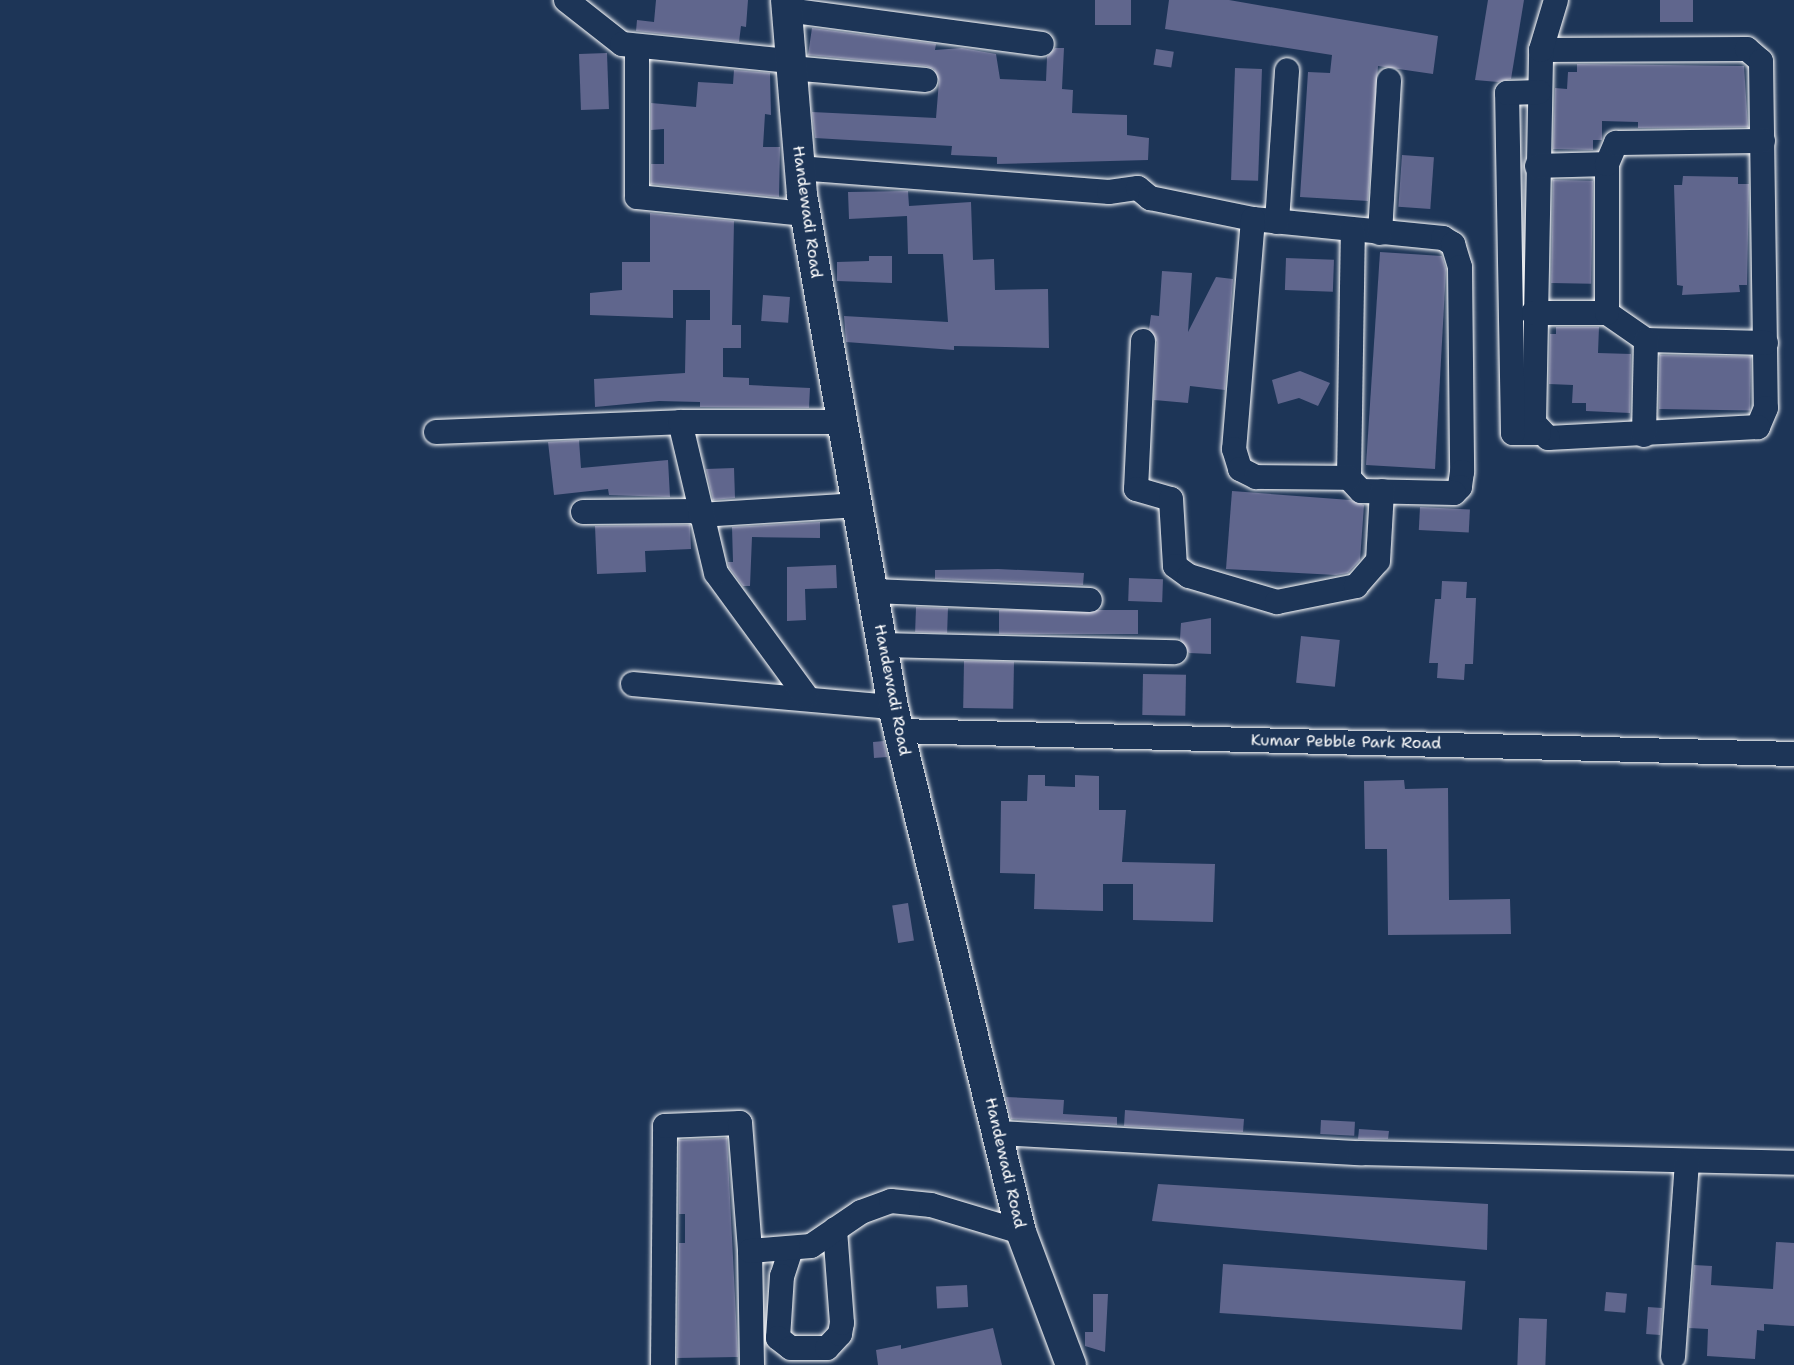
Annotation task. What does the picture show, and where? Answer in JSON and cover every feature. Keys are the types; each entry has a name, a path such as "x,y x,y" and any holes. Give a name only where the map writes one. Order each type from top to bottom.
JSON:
{"main road":[{"name":"Handewadi Road","path":"787,5 798,168 805,214 896,719 1021,1232 1071,1365"}],"street":[{"path":"566,0 622,44 926,80"},
{"path":"1539,433 1533,413 1533,313 1539,92 1541,50 1556,0"},
{"path":"787,5 1042,44"},
{"path":"637,46 637,197 805,214"},
{"path":"1539,92 1507,93 1514,433 1539,433 1548,438 1644,435 1758,427 1766,408 1766,343 1762,70 1757,53 1747,49 1541,50"},
{"path":"1277,222 1287,70"},
{"path":"1380,233 1389,80"},
{"path":"1607,313 1607,164 1616,143 1763,141"},
{"path":"1538,166 1607,164"},
{"path":"798,168 1109,192 1138,188 1150,198 1254,219 1353,231 1443,238 1458,254 1462,472 1460,487 1454,493 1361,491 1349,478 1353,231"},
{"path":"1254,219 1234,449 1240,469 1256,477 1349,478"},
{"path":"1533,313 1607,313 1646,340 1766,343"},
{"path":"1644,435 1646,340"},
{"path":"1143,341 1136,489 1171,499 1175,566 1190,576 1277,602 1356,586 1378,561 1382,491"},
{"path":"436,432 680,422 843,422"},
{"path":"680,422 716,573 806,696"},
{"path":"584,512 700,513 859,505"},
{"path":"873,591 1090,600"},
{"path":"882,645 1175,652"},
{"name":"Kumar Pebble Park Road","path":"633,684 806,696 896,719 1794,754"},
{"path":"663,1365 665,1126 740,1123 750,1251 752,1365"},
{"path":"998,1132 1360,1153 1794,1164"},
{"path":"1673,1358 1687,1161"},
{"path":"750,1251 811,1246 861,1212 891,1201 931,1205 1021,1232"},
{"path":"790,1249 782,1276 778,1338 791,1348 826,1348 840,1334 842,1323 835,1229"}],"building":[{"path":"656,0 748,0 746,27 741,26 739,42 636,31 637,20 654,22"},
{"path":"1095,0 1131,0 1131,25 1095,25"},
{"path":"1169,0 1229,0 1438,36 1433,74 1378,66 1368,201 1300,197 1308,72 1330,73 1332,55 1165,29"},
{"path":"1488,0 1524,0 1511,79 1498,82 1475,80"},
{"path":"1660,0 1693,0 1693,22 1660,22"},
{"path":"812,28 936,44 935,50 962,48 996,54 1000,79 1046,81 1047,57 1055,48 1064,48 1062,89 1073,90 1072,113 1127,115 1127,135 1149,138 1148,160 997,164 997,157 951,155 952,146 815,138 812,112 936,118 939,81 934,69 926,66 808,55"},
{"path":"1156,49 1174,52 1171,68 1153,65"},
{"path":"607,53 609,109 581,110 579,54"},
{"path":"1577,64 1744,66 1748,127 1638,128 1638,122 1602,121 1602,140 1593,140 1593,150 1553,149 1555,88 1567,89 1568,72 1577,72"},
{"path":"1235,68 1262,69 1258,181 1231,180"},
{"path":"734,70 770,73 771,115 765,114 763,147 780,147 779,197 651,184 651,164 664,164 664,129 651,130 651,103 696,107 698,82 733,84"},
{"path":"1402,155 1434,157 1430,209 1398,207"},
{"path":"1683,176 1738,177 1738,184 1749,184 1747,285 1739,285 1740,292 1682,295 1683,286 1677,285 1674,185 1682,185"},
{"path":"1553,180 1593,181 1591,284 1551,283"},
{"path":"908,191 909,206 971,202 973,260 994,259 995,290 1048,289 1049,348 954,346 954,350 846,342 844,316 948,322 943,254 908,254 907,216 849,219 848,192"},
{"path":"650,213 734,221 732,325 741,325 741,348 723,348 723,377 749,378 749,385 810,388 809,408 700,407 700,402 659,401 595,407 594,379 685,373 686,320 710,320 710,290 673,290 673,318 590,315 590,293 622,290 622,262 650,262"},
{"path":"1380,252 1442,256 1446,269 1435,469 1366,465"},
{"path":"869,256 892,256 892,283 837,281 837,262 869,261"},
{"path":"1286,258 1334,260 1333,292 1285,290"},
{"path":"1162,271 1192,273 1188,332 1216,277 1233,279 1225,390 1190,386 1188,403 1154,400 1157,342 1149,329 1151,315 1159,316"},
{"path":"763,295 790,297 788,323 761,321"},
{"path":"1556,327 1599,327 1598,353 1631,354 1630,413 1586,411 1586,403 1572,403 1573,385 1549,384 1550,334 1556,334"},
{"path":"1660,355 1751,357 1750,411 1659,409"},
{"path":"1300,371 1330,383 1318,406 1299,398 1278,404 1272,380"},
{"path":"579,440 581,468 668,460 670,497 609,495 608,489 554,495 548,442"},
{"path":"734,468 735,498 713,500 706,469"},
{"path":"1232,491 1350,500 1364,505 1360,560 1348,573 1336,575 1226,569"},
{"path":"1420,507 1470,510 1469,533 1419,530"},
{"path":"820,522 820,538 752,537 750,586 743,586 729,567 728,562 733,562 732,527"},
{"path":"690,525 691,549 645,551 646,572 597,574 595,526"},
{"path":"836,565 837,588 805,589 806,620 787,621 787,567"},
{"path":"998,569 1084,573 1083,585 935,579 935,570"},
{"path":"1129,578 1163,579 1162,602 1128,601"},
{"path":"1442,581 1467,582 1466,598 1476,598 1473,664 1465,664 1464,680 1437,678 1438,663 1429,663 1435,599 1441,599"},
{"path":"916,607 948,608 947,633 915,632"},
{"path":"999,610 1138,610 1138,634 999,634"},
{"path":"1211,618 1211,654 1189,653 1180,639 1181,623"},
{"path":"1301,636 1340,640 1335,687 1296,683"},
{"path":"964,661 1014,662 1013,709 963,708"},
{"path":"1143,674 1186,675 1185,716 1142,715"},
{"path":"884,741 887,757 874,758 873,742"},
{"path":"1028,775 1045,775 1045,786 1075,787 1075,775 1099,776 1099,810 1126,810 1122,862 1215,864 1213,922 1133,920 1133,884 1103,884 1103,911 1034,909 1035,874 1000,873 1001,801 1027,801"},
{"path":"1404,780 1405,789 1448,788 1449,900 1510,899 1511,934 1388,935 1387,849 1365,849 1364,781"},
{"path":"908,903 914,941 898,943 892,906"},
{"path":"1006,1097 1064,1100 1063,1114 1117,1117 1117,1125 1011,1119"},
{"path":"1125,1110 1244,1119 1243,1132 1124,1126"},
{"path":"1321,1120 1355,1122 1354,1136 1320,1134"},
{"path":"1359,1129 1389,1131 1388,1139 1358,1139"},
{"path":"727,1138 738,1357 677,1358 679,1243 685,1243 685,1214 679,1214 679,1140"},
{"path":"1158,1184 1488,1204 1487,1250 1152,1221"},
{"path":"1776,1242 1794,1243 1794,1326 1764,1324 1764,1331 1757,1330 1755,1359 1707,1356 1708,1329 1689,1328 1694,1265 1712,1266 1711,1285 1773,1289"},
{"path":"1223,1264 1465,1281 1462,1330 1220,1313"},
{"path":"967,1285 968,1307 937,1309 936,1287"},
{"path":"1606,1292 1627,1294 1625,1313 1604,1311"},
{"path":"1093,1294 1108,1294 1105,1352 1085,1346 1085,1332 1093,1332"},
{"path":"1648,1307 1662,1308 1660,1335 1646,1334"},
{"path":"1519,1318 1547,1319 1545,1365 1517,1365"},
{"path":"993,1328 1002,1365 878,1365 876,1350 901,1345 901,1349"}]}
